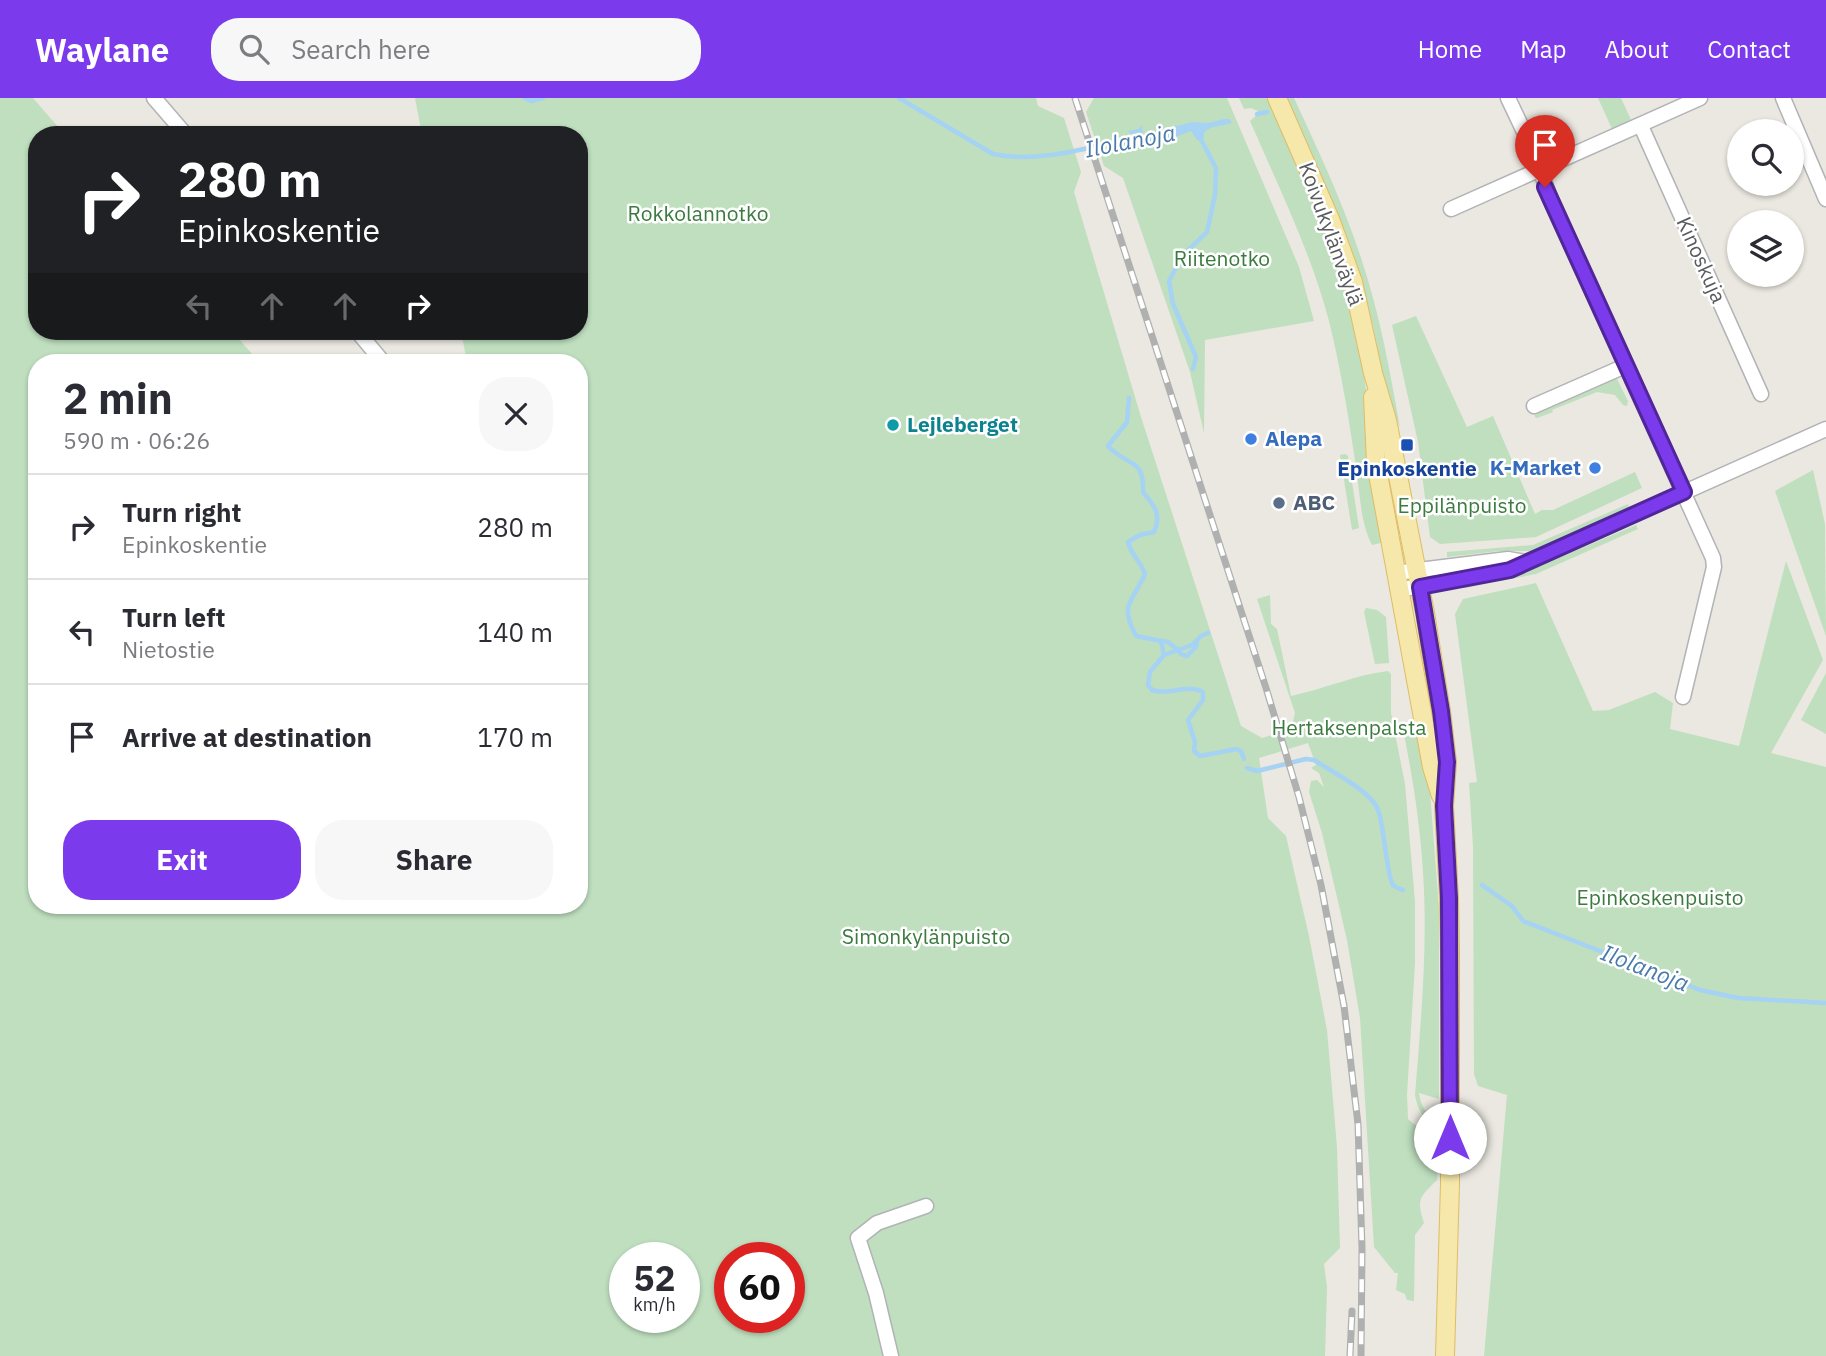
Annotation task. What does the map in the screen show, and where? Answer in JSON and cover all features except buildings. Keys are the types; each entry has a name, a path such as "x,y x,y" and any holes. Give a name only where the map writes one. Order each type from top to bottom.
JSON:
{"main road":[{"name":"Koivukylänväylä","path":"1277,98 1342,251 1360,308 1373,373 1387,420 1441,711 1447,762 1444,806 1450,938 1450,1184 1445,1356"},
{"name":"Koivukylänväylä","path":"1373,373 1376,463 1432,767 1444,806"}],"street":[{"path":"154,98 179,126"},
{"path":"1508,98 1545,187 1713,558 1714,567 1683,697"},
{"path":"1451,209 1700,98"},
{"path":"1783,98 1826,198"},
{"name":"Kinoskuja","path":"1641,126 1761,394"},
{"path":"365,340 376,354"},
{"path":"1534,406 1625,366"},
{"path":"1397,582 1508,559 1525,562 1826,429"},
{"path":"891,1356 876,1293 858,1238 877,1223 926,1206"}],"green space":[{"name":"Simonkylänpuisto","path":"0,98 33,98 57,126 28,126 28,340 240,340 252,354 28,354 28,914 588,914 588,354 465,354 463,340 588,340 588,126 420,126 415,98 1036,98 1038,106 1064,118 1081,172 1074,192 1141,417 1241,726 1262,738 1291,729 1295,713 1257,599 1270,595 1271,624 1277,629 1291,696 1376,673 1388,671 1391,674 1391,713 1405,784 1415,902 1408,1119 1429,1136 1425,1159 1438,1159 1437,1180 1423,1194 1420,1203 1424,1223 1415,1235 1414,1301 1407,1300 1405,1294 1396,1290 1398,1273 1395,1273 1374,1247 1360,1018 1347,940 1322,833 1309,792 1311,781 1317,780 1324,787 1319,773 1311,768 1316,765 1308,743 1259,758 1268,818 1286,836 1327,1030 1337,1147 1340,1248 1324,1264 1327,1287 1325,1356 0,1356"},
{"name":"Riitenotko","path":"1094,98 1227,98 1299,267 1314,321 1205,340 1204,433 1190,372 1123,178 1104,166 1086,112"},
{"path":"1239,98 1267,98 1321,217 1349,295 1360,342 1385,542 1372,545 1365,527 1341,377 1323,299 1294,222 1250,121 1258,111 1244,109"},
{"path":"1286,98 1294,98 1355,240 1379,323 1400,428 1385,386 1373,325 1354,260 1341,223"},
{"path":"1598,98 1621,98 1631,120 1612,129"},
{"name":"Eppilänpuisto","path":"1416,316 1467,427 1493,416 1535,514 1542,510 1553,510 1635,472 1642,488 1536,537 1440,544 1430,537 1418,442 1392,325"},
{"path":"1616,377 1628,401 1627,406 1615,395 1597,392 1535,417 1534,413"},
{"path":"1340,455 1348,456 1359,528 1352,530"},
{"path":"1813,470 1825,524 1826,636 1775,491"},
{"path":"1628,504 1629,507 1534,551 1499,551 1447,557 1447,552 1533,545"},
{"path":"1636,525 1638,529 1536,574 1462,587 1535,568"},
{"name":"Epinkoskenpuisto","path":"1786,561 1823,660 1771,753 1826,767 1826,1356 1484,1356 1507,1095 1478,1086 1474,1074 1473,846 1469,783 1477,782 1455,614 1463,599 1536,583 1593,711 1609,710 1655,692 1673,703 1670,729 1739,746"},
{"path":"1366,608 1377,610 1386,617 1389,663 1375,664 1364,612"},
{"path":"1826,673 1826,734 1801,720"},
{"path":"1414,722 1423,747 1429,779 1439,908 1439,1099 1419,1093 1422,1105 1437,1121 1437,1127 1422,1114 1415,1095 1425,928 1418,816 1402,724"}],"water":[{"path":"1229,119 1232,123 1210,128 1204,132 1204,138 1197,140 1191,131 1152,146 1107,143 1133,138 1128,131 1139,129 1142,125 1143,135 1192,122 1209,123"}],"waterway":[{"name":"Ilolanoja","path":"525,98 531,101 543,98"},
{"name":"Ilolanoja","path":"899,98 993,154 1037,156 1067,153 1110,143"},
{"path":"1257,114 1267,112"},
{"name":"Ilolanoja","path":"1193,369 1196,357 1173,304 1169,281 1183,255 1207,232 1215,195 1216,168 1199,136"},
{"name":"Ilolanoja","path":"1129,398 1127,422 1108,446 1138,468 1143,481 1143,492 1157,515 1154,532 1140,535 1128,542 1145,574 1129,604 1128,617 1136,636 1161,641 1164,655 1150,672 1148,685 1152,690 1165,692 1190,689 1203,692 1203,700 1188,720 1195,742 1194,751 1200,756 1236,749 1241,751 1244,759"},
{"path":"1161,641 1168,642 1178,650 1192,645 1208,633"},
{"path":"1164,655 1178,650 1187,656 1196,647 1197,641"},
{"name":"Ilolanoja","path":"1247,768 1257,771 1306,759 1314,760 1360,789 1378,810 1391,880 1394,886 1403,890"},
{"name":"Ilolanoja","path":"1482,885 1512,906 1523,921 1700,990 1738,998 1826,1003"}],"railway":[{"path":"1075,98 1266,688 1299,797 1321,885 1344,1006 1358,1124 1362,1248 1361,1356"},
{"path":"1350,1356 1352,1311"}],"place":[{"name":"Lejleberget","path":"893,425"},
{"name":"Alepa","path":"1251,439"},
{"name":"Epinkoskentie","path":"1407,445"},
{"name":"K-Market","path":"1595,468"},
{"name":"ABC","path":"1279,503"}],"route":[{"path":"1450,1138 1449,898 1444,806 1447,762 1420,587 1510,570 1684,492 1545,187"}],"park label":[{"name":"Rokkolannotko","path":"698,214"},
{"name":"Hertaksenpalsta","path":"1349,728"}]}
